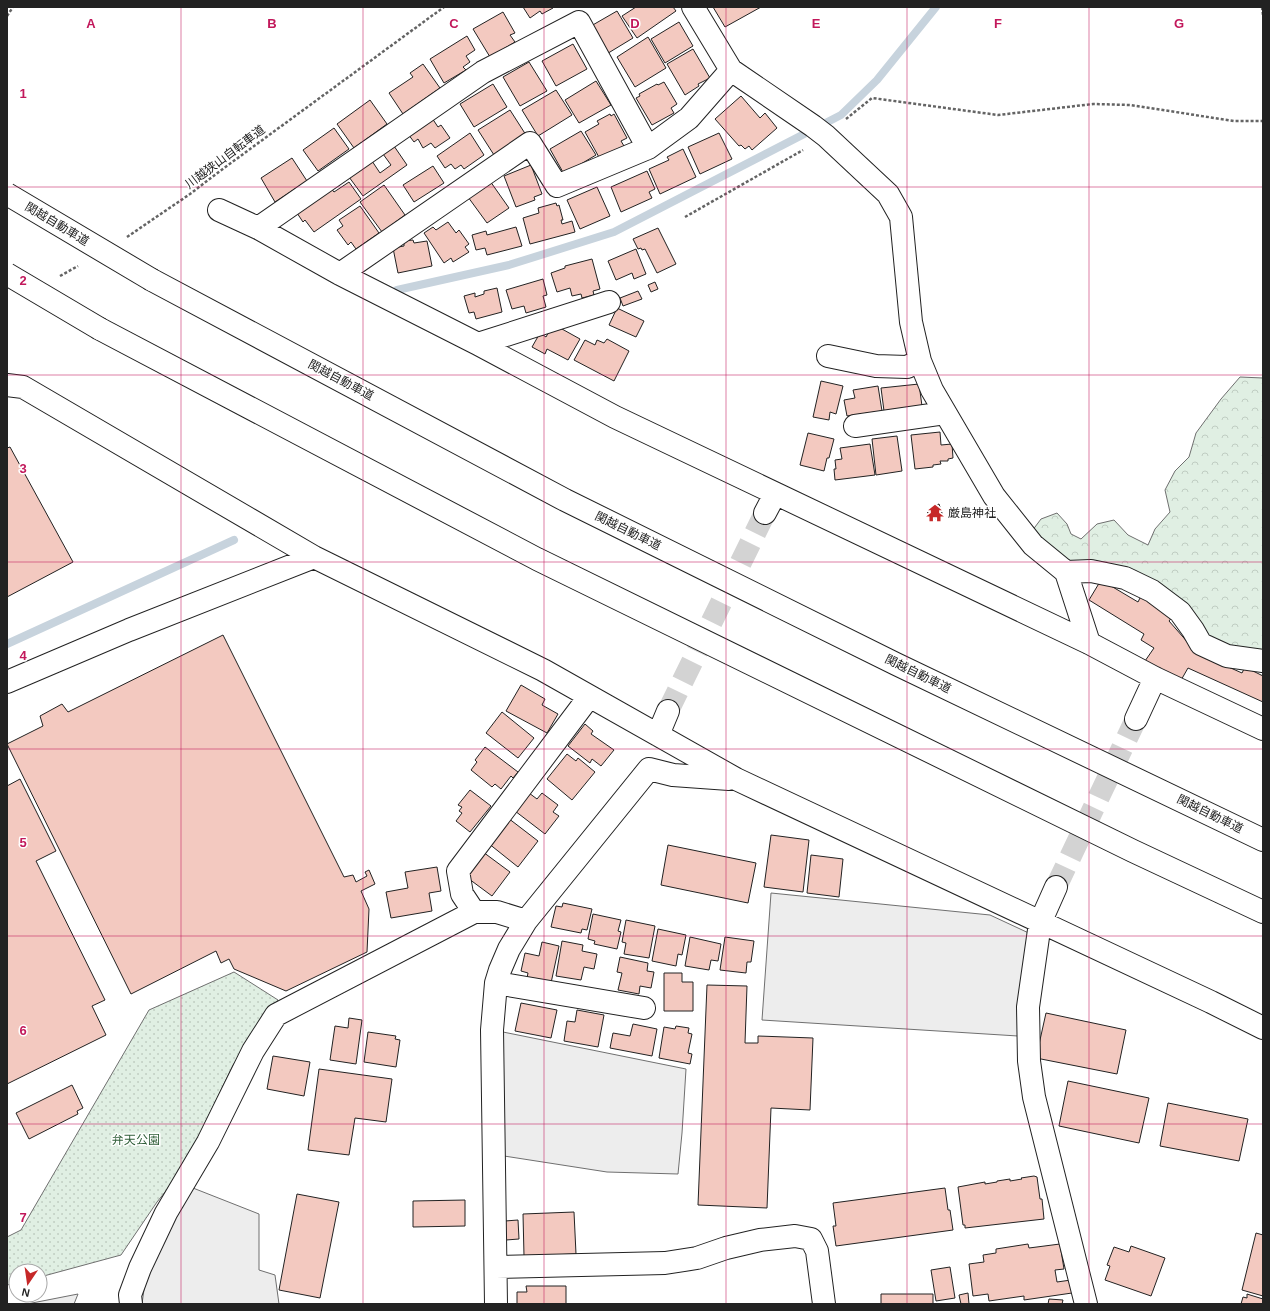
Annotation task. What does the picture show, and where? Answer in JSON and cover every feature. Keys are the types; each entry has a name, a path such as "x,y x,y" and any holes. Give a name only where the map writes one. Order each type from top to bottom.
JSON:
{"main road":[{"path":"693,7 732,70 819,131 888,194 902,217 911,322 920,361 932,390 994,496 1034,545 1066,572 1089,643"},
{"path":"258,228 483,72 579,22 648,148"},
{"path":"340,274 530,143 557,186 648,148 689,118 732,70"},
{"name":"関越自動車道","path":"7,194 152,280 564,500 896,664 1263,840"},
{"path":"219,210 258,228 340,274 478,344 615,417 1089,643 1154,678 1263,730"},
{"path":"7,274 100,329 537,559 1126,847 1263,912"},
{"path":"478,344 609,302"},
{"path":"828,356 876,366 907,367 920,361"},
{"path":"7,385 23,387 314,557 543,670 736,779 1211,1002 1263,1028"},
{"path":"855,426 945,414"},
{"path":"765,513 775,494"},
{"path":"7,682 129,630 314,557"},
{"path":"1066,572 1091,571 1125,578 1152,591 1180,612 1201,644 1227,656 1263,661"},
{"path":"1136,720 1154,678"},
{"path":"474,912 462,894 458,871 589,697"},
{"path":"658,735 668,711"},
{"path":"496,1304 492,1030 496,983 509,949 526,921 649,769 673,775 736,779"},
{"path":"1056,887 1040,923 1028,1007 1030,1068 1034,1097 1086,1304"},
{"path":"131,1304 130,1295 140,1268 166,1213 208,1142 252,1051 276,1016 474,912 497,912 526,921"},
{"path":"496,983 644,1008"},
{"path":"496,1267 664,1263 697,1258 726,1248 760,1240 794,1236 811,1239 818,1251 824,1304"}],"path":[{"path":"7,16 13,7"},
{"name":"川越狭山自転車道","path":"126,238 190,194 444,7"},
{"path":"1262,7 1263,16"},
{"path":"684,217 872,98 998,115 1093,104 1130,105 1234,121 1263,121"},
{"path":"60,276 80,265"}],"green space":[{"path":"1240,377 1263,378 1263,653 1222,645 1205,634 1180,605 1067,565 1032,531 1041,519 1057,513 1067,524 1071,534 1081,539 1097,524 1114,520 1128,535 1148,545 1155,529 1170,512 1165,490 1175,471 1189,457 1196,433 1221,399"},
{"name":"弁天公園","path":"234,972 278,1000 233,1065 182,1171 157,1202 121,1255 48,1275 48,1263 8,1263 7,1285 7,1237 21,1230 149,1010"}],"shaded area":[{"path":"771,893 990,915 1033,935 1018,1036 762,1020"},
{"path":"503,1032 686,1069 678,1174 607,1172 504,1156"},
{"path":"193,1188 259,1214 259,1270 275,1275 279,1304 142,1304 146,1275 171,1215"},
{"path":"78,1294 74,1304 27,1304 48,1303 48,1300"}],"building":[{"path":"523,7 553,8 542,14 540,11 530,18"},
{"path":"636,7 673,7 676,11 637,38 622,16"},
{"path":"713,7 761,7 725,27"},
{"path":"617,11 633,38 605,55 591,26"},
{"path":"503,12 515,33 510,35 515,42 490,57 473,29"},
{"path":"679,22 693,46 665,63 651,39"},
{"path":"467,36 475,50 466,56 470,62 463,67 466,70 444,83 430,59"},
{"path":"648,37 666,68 635,87 617,57"},
{"path":"573,44 587,69 556,86 542,61"},
{"path":"693,49 710,78 698,84 699,86 685,95 667,64"},
{"path":"529,62 547,91 520,106 503,77"},
{"path":"423,64 440,88 403,114 389,93 413,77 410,73"},
{"path":"596,81 611,105 579,123 565,100"},
{"path":"664,82 677,104 671,108 674,113 652,125 636,98 640,96 639,94 657,84 658,85"},
{"path":"493,84 507,107 474,127 460,104"},
{"path":"556,90 572,115 538,136 522,110"},
{"path":"741,96 760,118 765,113 777,128 752,150 749,146 745,149 741,145 739,146 715,119"},
{"path":"370,100 387,124 354,148 337,124"},
{"path":"510,110 526,135 494,155 478,130"},
{"path":"610,114 611,116 614,114 627,138 621,141 624,146 600,159 585,132 599,124 597,121"},
{"path":"432,118 438,127 441,125 450,138 435,148 431,143 423,148 418,139 414,142 408,134"},
{"path":"334,128 349,149 318,171 303,150"},
{"path":"581,131 596,155 564,174 550,149"},
{"path":"470,133 484,155 464,169 461,165 455,169 451,164 445,168 437,156"},
{"path":"719,133 732,159 700,174 688,147"},
{"path":"394,146 407,165 363,196 349,177 372,161 380,173 391,165 383,154"},
{"path":"683,149 696,177 660,194 649,169 669,160 667,157"},
{"path":"292,158 307,181 275,202 261,178"},
{"path":"531,165 542,194 534,197 535,200 516,207 504,176"},
{"path":"433,166 444,183 414,202 403,185"},
{"path":"647,171 655,189 649,192 652,198 621,212 611,187"},
{"path":"490,181 509,208 487,223 468,197"},
{"path":"349,182 361,199 314,232 305,220 303,222 297,213 330,187 334,192"},
{"path":"384,185 405,215 382,232 360,202"},
{"path":"597,187 610,216 580,229 567,200"},
{"path":"556,203 557,206 559,205 563,220 561,220 562,224 572,221 575,232 530,244 523,218 539,213 538,208"},
{"path":"360,206 379,233 356,249 351,242 348,245 337,230 343,226 339,220"},
{"path":"448,222 456,233 459,230 469,244 465,247 469,252 453,262 451,258 444,263 424,233 433,227 436,230"},
{"path":"516,227 522,246 487,255 485,248 476,250 472,235 486,231 487,235"},
{"path":"658,228 676,264 657,273 645,249 638,249 633,239"},
{"path":"413,240 414,243 427,241 432,266 398,273 393,248 404,246 404,241"},
{"path":"636,249 646,274 634,279 632,273 616,280 608,261"},
{"path":"592,259 600,289 593,291 594,295 582,298 581,294 572,296 570,288 557,292 551,273 565,268 565,266"},
{"path":"543,279 547,295 543,296 546,307 526,313 524,306 512,309 506,290"},
{"path":"655,282 658,289 651,292 648,285"},
{"path":"497,288 502,312 476,319 474,312 469,313 464,296 475,293 475,297 484,294 484,291"},
{"path":"638,291 642,299 623,306 620,298"},
{"path":"617,308 644,321 636,337 609,325"},
{"path":"553,324 580,339 568,360 547,349 545,354 532,347 540,333 546,337"},
{"path":"607,339 629,351 614,381 574,360 585,340 595,345 597,340 604,343"},
{"path":"821,381 843,386 836,414 830,412 829,420 813,417"},
{"path":"919,384 922,406 884,411 881,388"},
{"path":"878,386 882,411 847,416 844,400 855,398 853,390"},
{"path":"940,432 941,445 952,444 953,458 948,459 948,461 940,461 941,464 933,465 933,467 915,469 911,435"},
{"path":"808,433 834,439 824,471 800,465"},
{"path":"897,436 902,471 876,475 872,439"},
{"path":"870,444 875,475 835,480 835,460 842,459 840,448"},
{"path":"10,447 73,562 7,597 7,448"},
{"name":"厳島神社","path":"939,504 943,516 935,519 934,517 930,518 927,511"},
{"path":"1101,580 1138,602 1143,592 1173,616 1169,621 1197,653 1242,673 1245,667 1263,676 1263,702 1188,668 1180,682 1145,661 1154,648 1141,640 1144,634 1089,600"},
{"path":"223,635 344,877 353,875 356,882 367,876 365,872 369,870 375,884 361,891 369,909 367,952 286,991 234,969 229,959 221,963 216,951 131,994 7,744 43,726 40,716 62,704 68,712"},
{"path":"521,685 545,699 542,705 558,714 547,733 506,711"},
{"path":"502,712 534,738 518,758 486,733"},
{"path":"585,724 593,731 591,734 614,750 601,766 592,759 590,763 568,746"},
{"path":"485,747 518,772 513,778 511,776 501,789 495,784 492,787 471,770 477,762 475,760"},
{"path":"567,754 576,761 578,758 595,772 572,800 547,779"},
{"path":"20,779 56,851 36,861 105,1000 92,1006 106,1035 7,1084 7,786"},
{"path":"470,790 491,806 470,832 456,821 462,813 459,811 462,807 458,805"},
{"path":"529,793 537,799 542,793 558,805 553,812 559,816 545,834 515,811"},
{"path":"508,818 538,841 518,867 488,843"},
{"path":"771,835 809,840 803,892 764,887"},
{"path":"668,845 756,863 748,903 661,885"},
{"path":"483,852 510,872 492,896 465,876"},
{"path":"811,855 843,859 839,897 807,893"},
{"path":"437,867 441,891 429,893 432,911 391,918 386,892 408,888 405,872"},
{"path":"563,903 592,909 587,930 582,929 581,933 551,927 556,906 562,907"},
{"path":"593,914 621,920 618,931 621,932 617,949 594,944 595,941 588,939"},
{"path":"626,920 655,926 649,958 624,954 626,943 622,942"},
{"path":"658,929 686,935 682,955 678,954 676,966 652,961"},
{"path":"690,937 721,944 718,961 711,960 709,970 685,966"},
{"path":"725,937 754,941 751,962 747,962 746,973 720,970"},
{"path":"562,941 583,945 582,951 597,954 594,969 584,967 581,980 556,976"},
{"path":"542,942 559,946 551,983 527,978 528,973 521,971 525,953 539,956"},
{"path":"620,957 648,963 647,971 654,972 651,988 640,986 639,994 618,990 622,973 617,972"},
{"path":"664,973 682,973 682,982 693,982 693,1011 664,1011"},
{"path":"707,985 747,986 745,1043 758,1043 758,1036 813,1038 810,1110 771,1108 767,1208 698,1205"},
{"path":"521,1003 557,1010 551,1038 515,1031"},
{"path":"577,1010 604,1015 598,1047 564,1041 567,1021 575,1022"},
{"path":"1046,1013 1126,1030 1117,1074 1036,1058"},
{"path":"349,1018 362,1020 356,1064 330,1060 335,1026 348,1028"},
{"path":"633,1024 657,1029 652,1056 610,1048 613,1033 630,1036"},
{"path":"676,1026 689,1028 688,1033 692,1034 688,1053 692,1054 690,1064 659,1058 664,1027 675,1029"},
{"path":"368,1032 396,1036 395,1039 400,1040 396,1067 364,1062"},
{"path":"273,1056 310,1062 304,1096 267,1089"},
{"path":"319,1069 392,1079 386,1122 355,1118 349,1155 308,1150"},
{"path":"1068,1081 1149,1098 1139,1143 1059,1126"},
{"path":"72,1085 83,1108 77,1111 78,1114 29,1139 16,1113"},
{"path":"1168,1103 1248,1119 1239,1161 1160,1146"},
{"path":"1034,1176 1037,1177 1040,1199 1042,1199 1044,1219 965,1228 965,1225 963,1225 958,1187 1010,1179 1010,1181"},
{"path":"945,1188 953,1230 836,1246 833,1226 836,1226 833,1203"},
{"path":"297,1194 339,1202 320,1298 279,1290"},
{"path":"465,1200 465,1226 413,1227 413,1201"},
{"path":"574,1212 576,1254 524,1256 523,1214"},
{"path":"518,1220 519,1239 506,1240 505,1221"},
{"path":"1256,1233 1263,1235 1263,1296 1242,1290"},
{"path":"1028,1244 1029,1248 1060,1244 1064,1269 1055,1270 1057,1282 1071,1280 1072,1293 1024,1300 1024,1296 989,1301 988,1294 973,1296 969,1264 984,1262 983,1255 996,1253 996,1249"},
{"path":"1131,1246 1165,1258 1151,1296 1105,1280 1110,1266 1107,1265 1114,1247 1129,1252"},
{"path":"950,1267 955,1298 936,1301 931,1270"},
{"path":"526,1286 566,1286 566,1304 517,1304 517,1292 527,1292"},
{"path":"968,1293 969,1304 961,1304 959,1295"},
{"path":"881,1294 933,1294 933,1304 881,1304"},
{"path":"1247,1294 1263,1299 1263,1304 1241,1304 1243,1297 1247,1298"},
{"path":"1049,1299 1063,1300 1062,1304 1048,1304"}],"waterway":[{"path":"397,290 509,265 614,232 841,115 877,80 936,7"},
{"path":"7,644 234,540"}],"tunnel":[{"path":"668,711 765,513"},
{"path":"1056,887 1136,719"}],"place":[{"name":"厳島神社","path":"935,513"}]}
